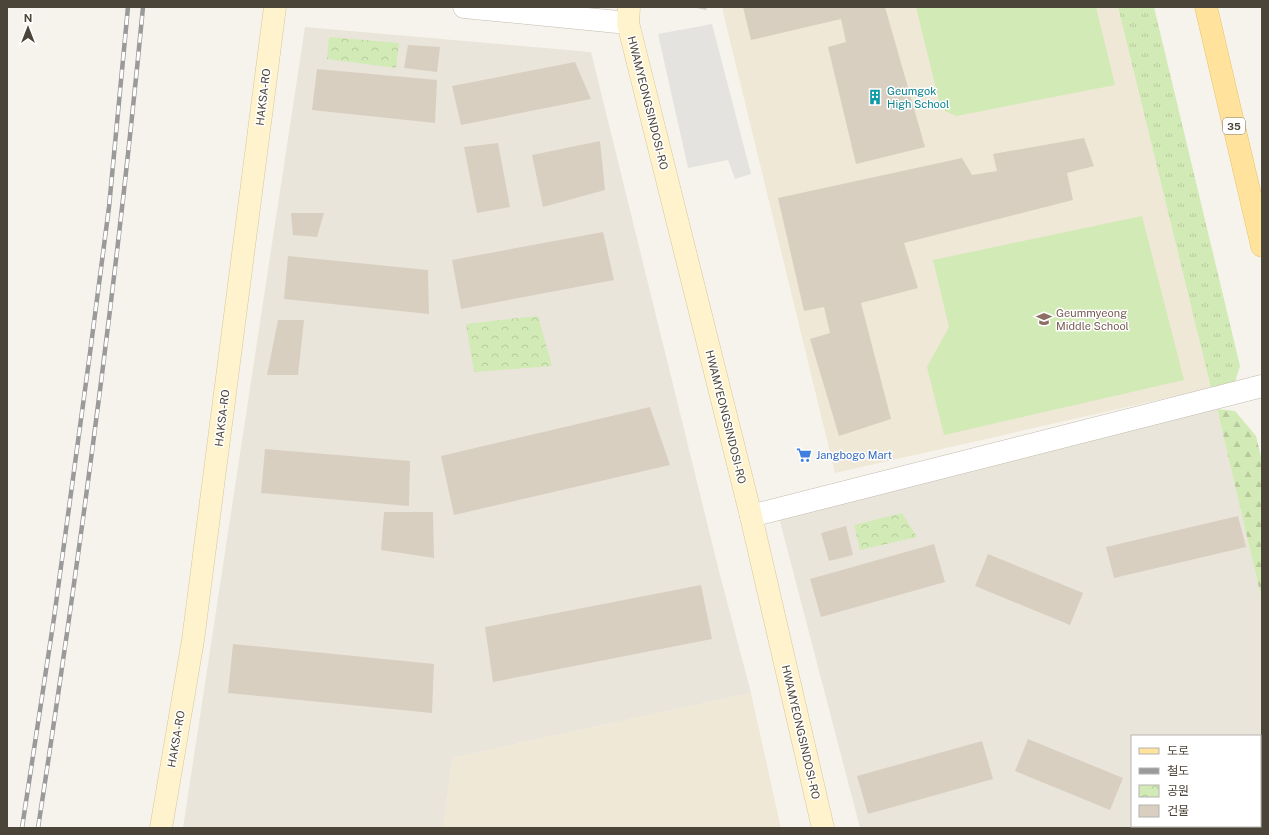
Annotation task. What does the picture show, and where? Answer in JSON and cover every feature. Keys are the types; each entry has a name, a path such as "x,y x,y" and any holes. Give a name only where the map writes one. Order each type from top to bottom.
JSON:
{"main road":[{"name":"HAKSA-RO","path":"161,828 193,640 275,7"},
{"name":"35","path":"1206,7 1262,246"},
{"name":"HWAMYEONGSINDOSI-RO","path":"628,15 751,516 823,828"}],"street":[{"path":"464,7 628,15"},
{"path":"751,516 1262,386"}],"shaded area":[{"path":"723,7 1118,7 1211,388 835,473"},
{"path":"712,24 751,174 735,179 728,160 688,168 658,34"},
{"path":"305,27 591,52 719,571 751,693 452,758 444,828 183,828"},
{"path":"1217,409 1262,601 1262,828 860,828 776,506"},
{"path":"751,693 781,828 444,828 452,758"}],"green space":[{"path":"916,7 1096,7 1115,85 956,116 941,109"},
{"path":"1118,7 1154,7 1240,366 1235,382 1211,388"},
{"path":"329,37 399,43 396,68 327,59"},
{"path":"1142,216 1184,380 944,435 927,367 949,327 933,260"},
{"path":"538,316 552,366 474,372 466,324"},
{"path":"1217,409 1235,411 1256,436 1262,461 1262,601"},
{"path":"902,513 917,537 860,550 854,525"}],"building":[{"path":"692,7 707,7 706,10"},
{"name":"Geumgok High School","path":"743,7 885,7 925,147 856,164 828,47 846,42 841,19 751,40"},
{"path":"408,45 440,47 437,72 404,68"},
{"path":"575,62 591,99 461,125 452,86"},
{"path":"317,69 437,80 435,123 312,110"},
{"path":"1084,138 1094,166 1067,173 1073,200 904,243 918,288 861,303 891,419 839,436 810,339 830,333 824,307 804,311 778,198 962,158 972,175 997,171 993,154"},
{"path":"600,141 605,190 543,207 532,155"},
{"path":"498,143 510,207 477,213 464,147"},
{"path":"291,213 324,213 317,237 293,235"},
{"path":"603,232 614,280 461,309 452,260"},
{"path":"288,256 428,270 429,314 284,299"},
{"path":"278,320 304,320 298,375 267,375"},
{"path":"650,407 670,465 454,515 441,456"},
{"path":"265,449 410,461 409,506 261,493"},
{"path":"384,512 433,512 434,558 381,550"},
{"path":"1238,516 1246,547 1114,578 1106,547"},
{"path":"846,526 853,555 829,561 821,533"},
{"path":"934,544 945,582 821,617 810,579"},
{"path":"988,554 1083,593 1070,625 975,586"},
{"path":"701,585 712,639 493,682 485,627"},
{"path":"233,644 434,664 432,713 228,693"},
{"path":"1261,738 1262,738 1261,772"},
{"path":"1028,739 1123,778 1110,810 1015,771"},
{"path":"982,741 993,779 868,814 857,776"}],"railway":[{"path":"22,828 54,618 109,207 128,7"},
{"path":"38,828 83,521 122,213 143,7"}],"place":[{"name":"Geumgok High School","path":"875,97"},
{"name":"Geummyeong Middle School","path":"1044,319"},
{"name":"Jangbogo Mart","path":"804,455"}]}
